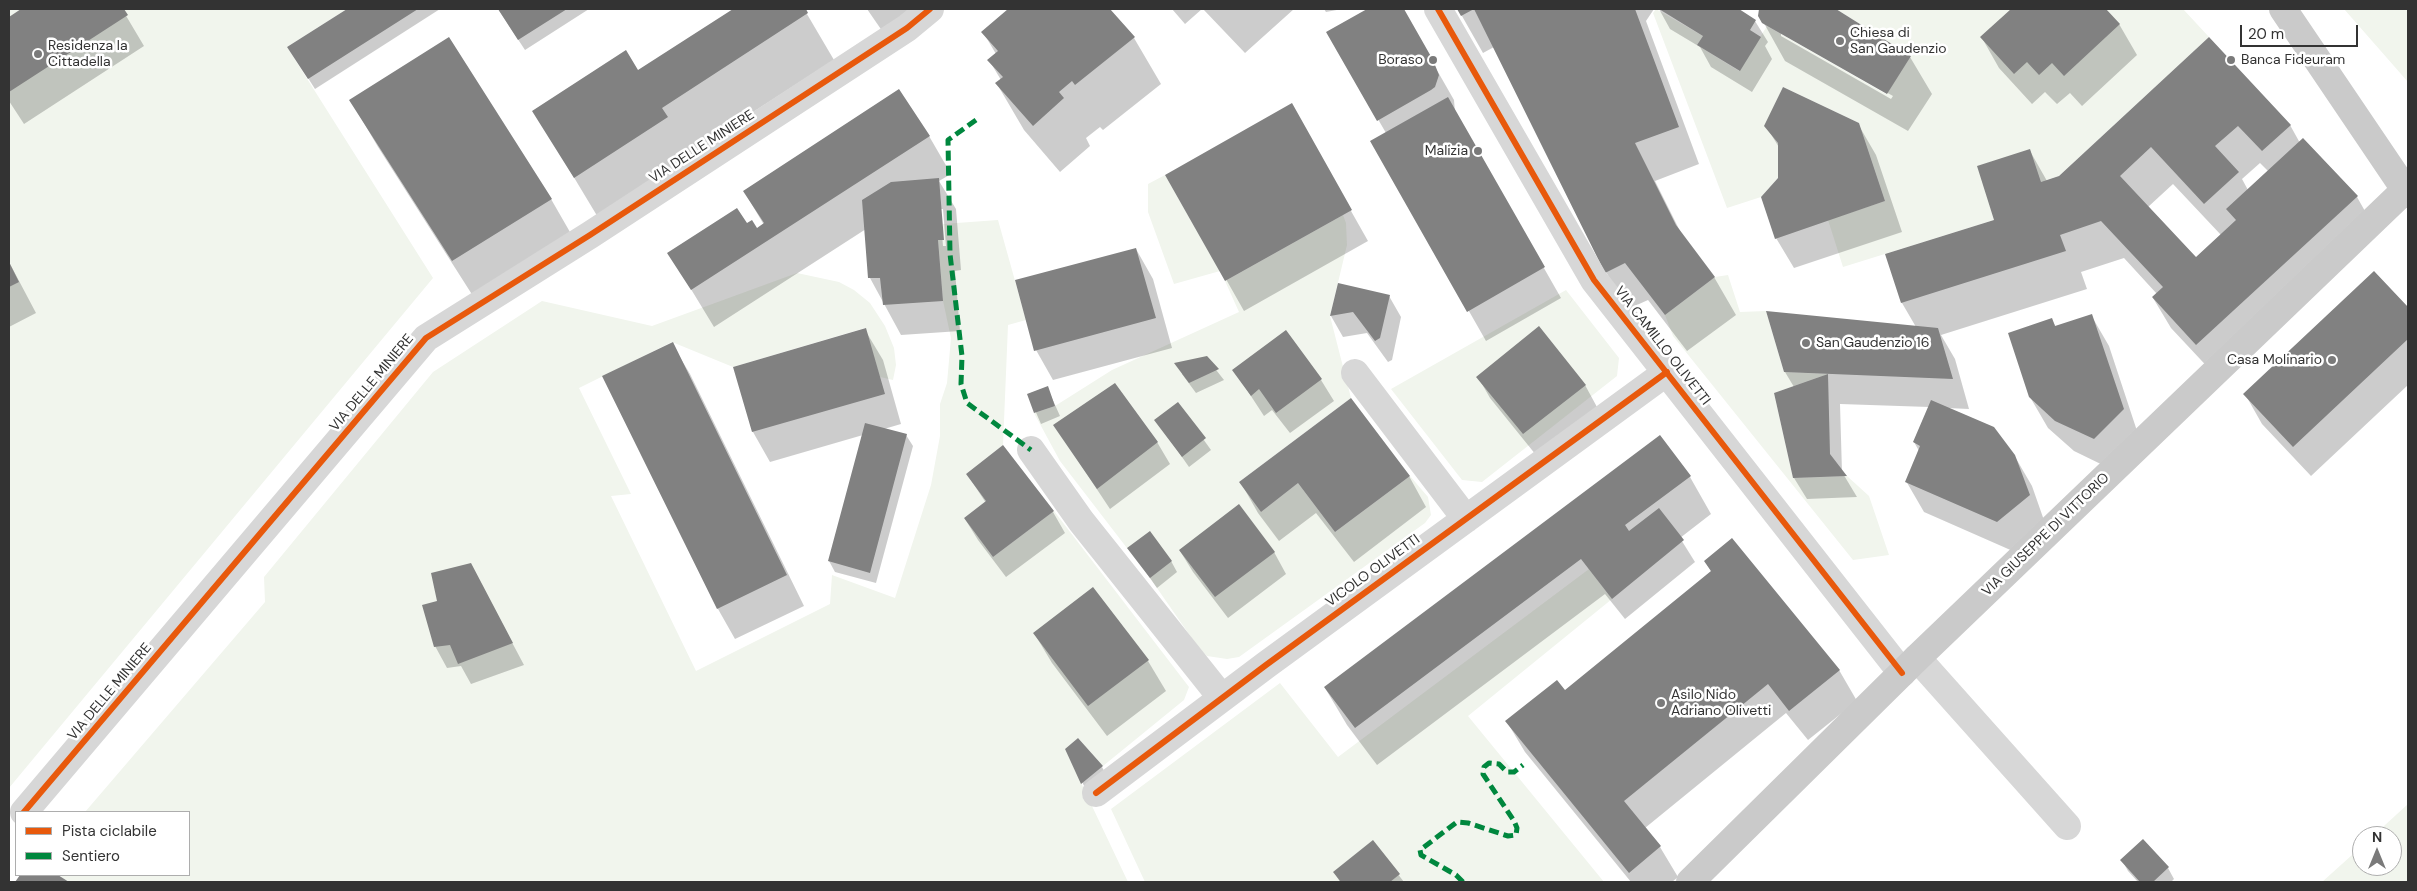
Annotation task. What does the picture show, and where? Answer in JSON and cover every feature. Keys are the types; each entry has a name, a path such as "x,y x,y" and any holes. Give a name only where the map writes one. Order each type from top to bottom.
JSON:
{"main road":[{"path":"2283,9 2407,192"},
{"name":"VIA GIUSEPPE DI VITTORIO","path":"1690,882 1910,666 2407,192"}],"street":[{"name":"VIA DELLE MINIERE","path":"25,811 426,338 454,318 590,235 907,28 930,9"},
{"name":"VIA CAMILLO OLIVETTI","path":"1438,9 1594,280 1667,372 1910,666 2067,826"},
{"name":"VICOLO OLIVETTI","path":"1096,793 1222,698 1667,372"},
{"path":"1355,374 1466,519"},
{"path":"1031,450 1081,522 1222,698"}],"shaded area":[{"path":"9,9 347,9 287,47 433,278 9,788"},
{"path":"1656,9 1703,36 1697,45 1739,71 1767,26 1886,94 1911,56 1836,9 2183,9 2209,37 2059,176 2041,182 2030,150 1978,166 1994,220 1843,267 1828,220 1885,201 1859,123 1783,87 1765,126 1778,143 1778,178 1761,197 1727,208 1653,13"},
{"path":"2344,9 2408,9 2408,82"},
{"path":"1165,175 1220,271 1174,284 1148,212 1148,184"},
{"path":"1343,215 1346,223 1347,245 1330,316 1351,398 1239,482 1261,512 1298,483 1335,532 1410,476 1428,497 1431,515 1425,523 1239,657 1227,659 1207,656 1200,650 1150,578 1060,461 1034,413 1055,406 1112,370 1239,312 1225,281"},
{"path":"998,220 1026,320 1008,325 1003,445 966,474 986,501 964,518 993,557 1054,511 1189,687 1184,700 1103,766 1078,738 1065,749 1128,882 69,882 61,877 190,876 190,811 86,811 265,602 264,577 433,372 542,301 652,326 797,273 839,282 854,290 870,303 885,326 894,348 896,365 893,380 880,377 865,328 733,367 672,342 579,388 631,494 611,496 696,671 830,604 832,575 895,598 931,485 940,436 940,404 947,383 951,338 943,301 938,240 944,240 943,224"},
{"path":"1728,275 1740,312 1766,311 1784,372 1828,374 1774,393 1793,478 1847,476 1869,496 1889,555 1853,560 1673,336 1665,315 1715,277"},
{"path":"1566,290 1619,358 1617,376 1482,482 1462,480 1391,389"},
{"path":"1589,569 1612,599 1468,716 1604,882 1145,882 1111,809 1280,683 1338,757"},
{"path":"2408,804 2408,881 2322,882 2352,855 2352,876 2402,876 2402,826 2384,826"}],"building":[{"name":"Residenza la Cittadella","path":"21,9 124,9 128,15 9,92 9,17"},
{"path":"347,9 418,9 308,79 287,47"},
{"path":"498,9 567,9 518,40"},
{"path":"733,9 806,9 808,13 662,108 668,117 574,178 532,111 626,50 638,70"},
{"path":"1008,9 1110,9 1135,37 1075,85 1072,81 1059,92 1064,98 1033,126 995,83 1003,77 987,60 998,51 981,32"},
{"path":"1367,9 1404,9 1433,60 1439,75 1435,87 1431,90 1377,121 1326,32"},
{"path":"1457,9 1474,9 1461,16"},
{"path":"1474,9 1635,9 1679,127 1635,143 1676,225 1715,277 1665,315 1625,263 1605,273"},
{"path":"1659,9 1739,9 1756,20 1750,30 1761,37 1740,71 1697,45 1703,36"},
{"name":"Chiesa di San Gaudenzio","path":"1759,9 1836,9 1911,56 1887,94 1762,23 1758,16"},
{"path":"2011,9 2106,9 2120,24 2064,76 2052,63 2039,75 2027,62 2014,74 1980,37"},
{"path":"449,37 552,199 452,261 349,100"},
{"path":"2209,37 2291,125 2262,151 2238,126 2215,146 2239,172 2204,204 2151,147 2120,176 2196,257 2236,220 2226,209 2303,138 2358,196 2196,345 2152,297 2163,287 2101,221 2060,235 2066,251 1901,303 1885,254 1994,220 1977,166 2030,149 2041,182 2059,176"},
{"path":"1783,87 1859,123 1885,201 1775,239 1761,197 1778,178 1778,143 1764,126"},
{"path":"899,89 930,136 691,290 667,253 737,208 747,223 752,220 757,228 764,223 743,191"},
{"path":"1448,97 1545,267 1467,312 1370,141"},
{"path":"1292,103 1352,210 1225,281 1165,175"},
{"path":"939,178 944,240 938,240 943,301 883,305 880,278 868,278 862,200 891,182"},
{"path":"1136,248 1156,318 1034,351 1015,280"},
{"path":"9,262 19,282 9,287"},
{"name":"Casa Molinario","path":"2374,271 2408,307 2408,339 2293,447 2243,394"},
{"path":"1338,283 1390,295 1380,338 1375,341 1353,312 1330,316"},
{"path":"1766,311 1938,328 1953,379 1784,372"},
{"path":"2092,314 2124,409 2094,439 2055,421 2029,397 2008,333 2052,318 2055,326"},
{"path":"1539,326 1586,385 1523,434 1476,377"},
{"path":"866,328 885,394 752,432 733,367"},
{"path":"1286,330 1322,379 1276,413 1259,389 1251,396 1232,370"},
{"path":"673,342 787,575 717,609 602,376"},
{"path":"1207,356 1219,369 1189,383 1174,363"},
{"path":"1828,374 1830,454 1847,476 1793,478 1774,393"},
{"path":"1115,383 1158,442 1097,489 1053,425"},
{"path":"1048,386 1055,406 1034,413 1027,394"},
{"path":"1351,398 1410,476 1335,532 1298,483 1261,512 1239,482"},
{"path":"1931,400 1994,427 2015,455 2030,495 1997,522 1905,482 1920,446 1913,442"},
{"path":"1178,402 1206,438 1182,457 1154,420"},
{"path":"865,423 907,434 870,573 828,561"},
{"path":"1660,435 1691,476 1625,525 1629,531 1659,508 1684,540 1612,599 1581,559 1355,728 1324,687"},
{"path":"1003,445 1054,511 993,557 964,518 986,501 966,474"},
{"path":"1239,504 1275,552 1215,597 1179,550"},
{"path":"1150,531 1172,561 1150,578 1127,548"},
{"path":"1732,538 1840,670 1789,711 1768,684 1624,801 1661,846 1629,873 1505,721 1557,680 1565,690 1711,571 1704,561"},
{"path":"471,563 513,643 458,664 450,645 434,647 422,605 437,601 431,573"},
{"path":"1093,587 1149,660 1088,706 1033,633"},
{"path":"1078,738 1103,766 1081,784 1065,749"},
{"path":"2143,839 2169,867 2153,882 2140,882 2120,860"},
{"path":"1373,840 1400,874 1390,882 1341,882 1333,872"},
{"path":"19,876 60,876 69,882 15,882"}],"marked path":[{"path":"976,120 948,140 950,254 962,356 961,384 967,403 1031,450"},
{"path":"1463,882 1456,875 1421,855 1420,850 1457,822 1468,823 1508,836 1516,835 1517,828 1514,821 1483,774 1484,767 1489,763 1499,764 1507,772 1514,772 1523,765"}],"cycle path":[{"path":"25,811 426,338 590,235 907,28 930,9"},
{"path":"1438,9 1594,280 1902,673"},
{"path":"1096,793 1266,665 1667,372"}],"place":[{"name":"Chiesa di San Gaudenzio","path":"1840,41"},
{"name":"Residenza la Cittadella","path":"38,54"},
{"name":"Boraso","path":"1433,60"},
{"name":"Banca Fideuram","path":"2231,60"},
{"name":"Malizia","path":"1478,151"},
{"name":"San Gaudenzio 16","path":"1806,343"},
{"name":"Casa Molinario","path":"2332,360"},
{"name":"Asilo Nido Adriano Olivetti","path":"1661,703"}]}
